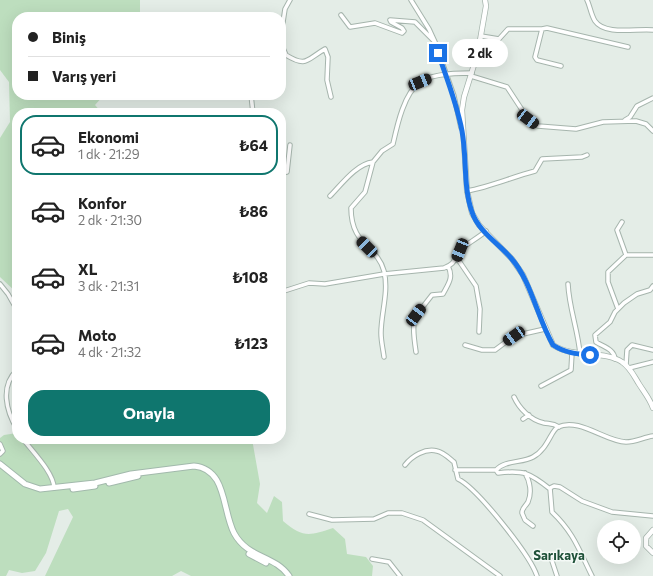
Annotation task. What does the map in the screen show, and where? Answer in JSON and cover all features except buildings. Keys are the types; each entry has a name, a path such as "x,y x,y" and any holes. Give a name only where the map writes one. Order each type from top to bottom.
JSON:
{"main road":[{"path":"0,464 30,487 40,489 95,482 131,474 194,466 204,467 211,472 217,480 231,526 240,541 254,554 278,565 287,576"},
{"path":"0,468 27,489 39,492 85,488 135,477 186,470 202,470 209,474 216,485 226,520 237,543 254,558 276,567 287,576"}],"street":[{"path":"285,12 290,0"},
{"path":"411,0 429,29 435,42 454,96 462,131 467,165 467,191 472,213 479,225 512,259 523,276 544,328 553,345 572,353 615,359 627,366 653,408"},
{"path":"462,131 462,110 481,36 485,0"},
{"path":"586,0 595,21 601,26 623,31 644,29 653,30"},
{"path":"341,15 350,27 376,23 402,33 404,31 402,28 390,22 390,20 415,22 435,42"},
{"path":"481,36 499,39 508,29 547,28 628,48"},
{"path":"542,29 535,57 537,60 561,66"},
{"path":"286,55 297,61 305,62 325,50 328,57 327,80 331,98"},
{"path":"384,357 381,334 384,303 384,270 373,253 357,234 352,222 351,208 365,192 373,162 382,151 393,144 399,120 412,92 420,82 436,76 472,75 507,87 528,119 538,126 576,129 603,122 636,120 646,124 653,131"},
{"path":"624,121 630,117 637,106 653,98"},
{"path":"286,172 290,145"},
{"path":"467,191 484,188 505,179 535,171 542,159 582,157 587,155"},
{"path":"330,196 351,175 367,163 373,162"},
{"path":"622,222 617,230 626,255"},
{"path":"286,291 309,284 325,284 384,274 448,266 457,258 460,250 486,232"},
{"path":"618,309 608,282 608,272 626,255 653,255"},
{"path":"457,258 476,286 480,316 479,332"},
{"path":"416,352 412,326 416,315 432,295 443,294 452,274 448,266"},
{"path":"0,284 12,301"},
{"path":"568,284 569,300 578,334 580,354"},
{"path":"615,359 614,354 610,349 596,342 594,339 595,335 610,322 618,309 634,295 650,290 653,286"},
{"path":"465,345 482,350 495,350 514,336 544,328"},
{"path":"627,366 627,350 632,346 653,350"},
{"path":"541,386 572,370 572,353"},
{"path":"627,366 653,362"},
{"path":"12,374 5,392 6,407 12,419"},
{"path":"514,396 517,403 529,415 538,420 553,423 558,427"},
{"path":"523,419 529,415"},
{"path":"496,470 501,465 532,458 542,452 554,430 558,427 578,426 598,432 614,440 626,442 639,441 653,436"},
{"path":"0,444 3,451 0,454"},
{"path":"27,444 49,473 54,482 54,488"},
{"path":"405,465 416,455 425,452 439,451 454,462 458,479 470,488 524,553 537,576"},
{"path":"455,470 496,470 498,473 516,471 534,477 550,489 552,512 565,524 574,536 592,576"},
{"path":"525,473 528,478 530,491 529,501 523,508 522,514 525,520 533,526"},
{"path":"550,489 554,486 560,487 582,501 612,512 653,516"},
{"path":"309,514 332,520 374,519 388,513 408,515 423,520 500,576"},
{"path":"653,530 646,538 646,546 653,553"},
{"path":"372,559 389,562 400,576"},
{"path":"552,561 557,576"}],"green space":[{"path":"0,0 140,0 140,12 12,12 12,100 100,100 95,105 98,108 12,108 12,288 0,277 0,138 10,122 9,82 0,70"},
{"path":"12,434 12,444 253,444 260,484 257,503 267,513 274,496 282,502 283,521 301,533 312,534 333,528 345,539 347,554 366,557 373,566 372,576 191,576 181,571 172,576 45,576 73,517 68,509 59,511 46,553 35,571 22,573 9,570 6,576 0,576 0,438 4,435"}],"district":[{"name":"Sarıkaya","path":"559,555"}],"route":[{"path":"438,53 454,96 462,131 467,165 467,191 472,213 479,225 512,259 523,276 544,328 553,345 572,353 590,355"}]}
